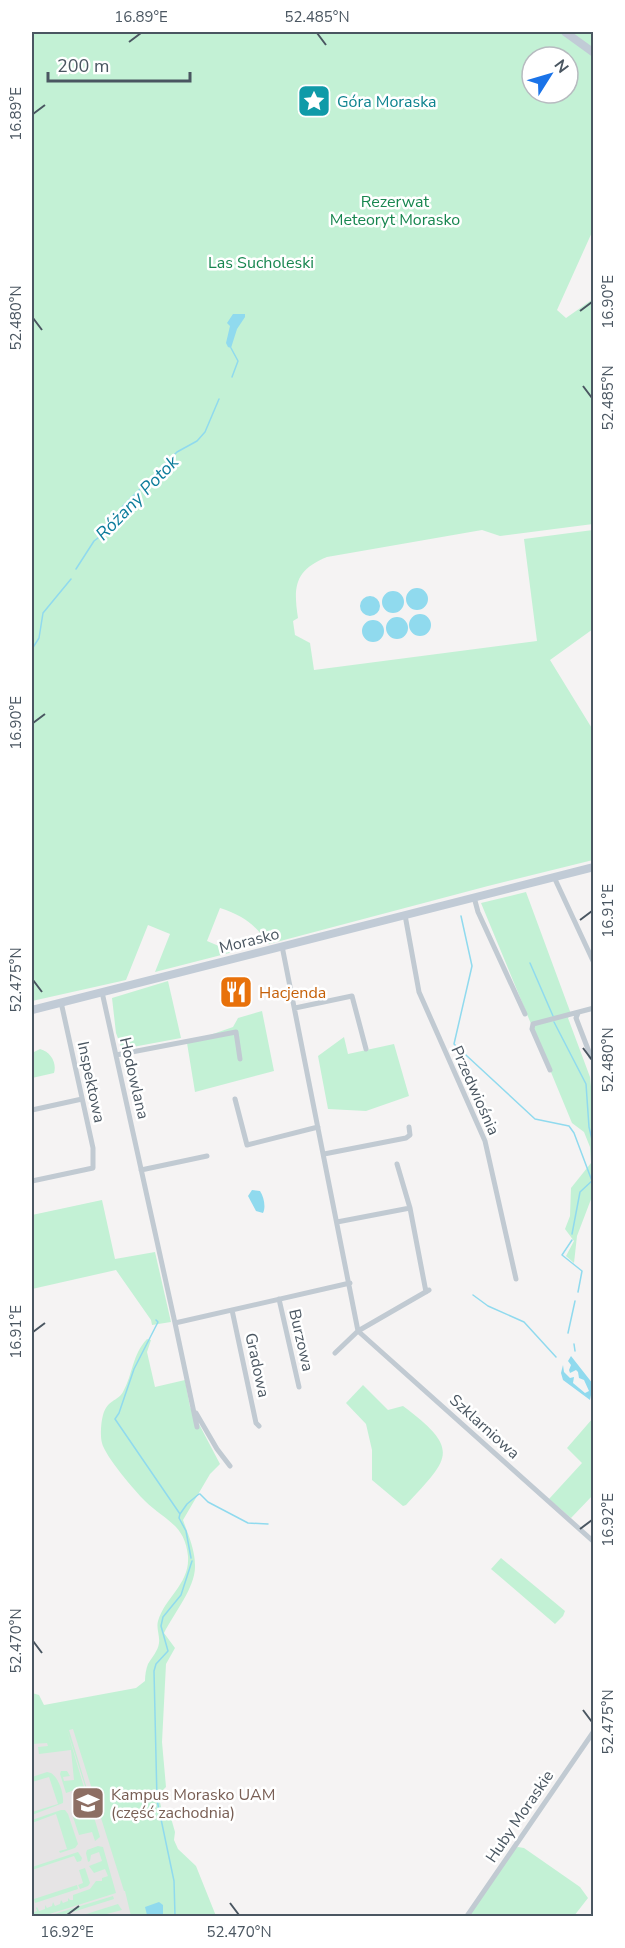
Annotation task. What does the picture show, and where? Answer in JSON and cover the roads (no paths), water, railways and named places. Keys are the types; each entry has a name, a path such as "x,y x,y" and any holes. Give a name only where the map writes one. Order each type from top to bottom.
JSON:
{"street":[{"path":"565,32 594,53"},
{"name":"Morasko","path":"32,1010 554,877 593,870"},
{"path":"554,877 594,963"},
{"path":"474,897 478,912 525,1014"},
{"name":"Przedwiośnia","path":"405,915 419,992 485,1141 516,1279"},
{"path":"282,946 358,1330"},
{"name":"Hodowlana","path":"102,992 197,1427"},
{"path":"295,1008 352,996 366,1049"},
{"name":"Inspektowa","path":"32,1181 93,1168 93,1148 61,1002"},
{"path":"550,1070 532,1026 594,1008"},
{"path":"579,1012 576,1018 591,1057"},
{"path":"116,1055 236,1032 240,1059"},
{"path":"32,1110 82,1099"},
{"path":"235,1099 247,1145 318,1127"},
{"path":"324,1154 406,1138 410,1135 409,1127"},
{"path":"141,1170 207,1156"},
{"path":"335,1353 358,1330 428,1291 410,1208 397,1164"},
{"path":"337,1222 410,1208"},
{"path":"175,1323 350,1283"},
{"name":"Burzowa","path":"279,1299 299,1387"},
{"name":"Gradowa","path":"232,1310 256,1423 259,1426"},
{"name":"Szklarniowa","path":"358,1330 594,1542"},
{"name":"Hodowlana","path":"194,1409 217,1449 230,1466"},
{"name":"Huby Moraskie","path":"467,1917 594,1731"}],"water":[{"path":"233,314 245,314 245,317 237,329 231,348 226,343 230,326 227,323"},
{"path":"417,588 427,595 428,599 421,609 417,610 407,603 406,599 413,589"},
{"path":"393,591 401,594 404,602 401,610 393,613 385,610 382,602 385,594"},
{"path":"366,596 374,596 380,602 380,610 374,616 366,616 360,610 360,602"},
{"path":"420,614 428,617 431,625 428,633 420,636 412,633 409,625 412,617"},
{"path":"397,617 405,620 408,628 405,636 397,639 389,636 386,628 389,620"},
{"path":"373,620 381,623 384,631 381,639 373,642 365,639 362,631 365,623"},
{"path":"252,1190 261,1193 263,1213 256,1211 248,1196"},
{"path":"571,1356 593,1384 593,1394 590,1400 563,1380 561,1373 563,1365 564,1372 570,1378 574,1377 573,1383 585,1393 589,1391 576,1370 570,1373 571,1365 568,1361"},
{"path":"159,1902 163,1905 163,1916 145,1916 147,1915 145,1907"}],"waterway":[{"name":"Różany Potok","path":"231,348 238,361 232,377"},
{"name":"Różany Potok","path":"76,569 94,541 107,531 123,506 177,452 197,441 205,432 219,399"},
{"name":"Różany Potok","path":"32,649 39,638 43,613 71,579"},
{"path":"461,916 472,966 454,1044 535,1119 569,1126 574,1133 592,1181"},
{"path":"530,963 553,1016"},
{"path":"554,1022 586,1084 589,1127 594,1148"},
{"path":"572,1234 580,1192 594,1179"},
{"path":"572,1240 562,1255 582,1271 578,1292"},
{"path":"473,1295 488,1306 524,1322 556,1357"},
{"path":"568,1333 575,1301"},
{"path":"156,1320 158,1322 134,1369 115,1419 180,1514 179,1518 186,1531 191,1558"},
{"path":"574,1344 575,1351"},
{"path":"180,1514 187,1504 199,1494"},
{"path":"200,1494 208,1502 248,1523 268,1524"},
{"path":"175,1916 174,1881 157,1800 154,1671 156,1664 168,1651 161,1626 163,1617 181,1595 192,1561"}],"place":[{"name":"Góra Moraska","path":"314,101"},
{"name":"Hacjenda","path":"236,992"},
{"name":"Kampus Morasko UAM (część zachodnia)","path":"88,1803"}],"park label":[{"name":"Rezerwat Meteoryt Morasko","path":"395,210"},
{"name":"Las Sucholeski","path":"261,262"}]}
